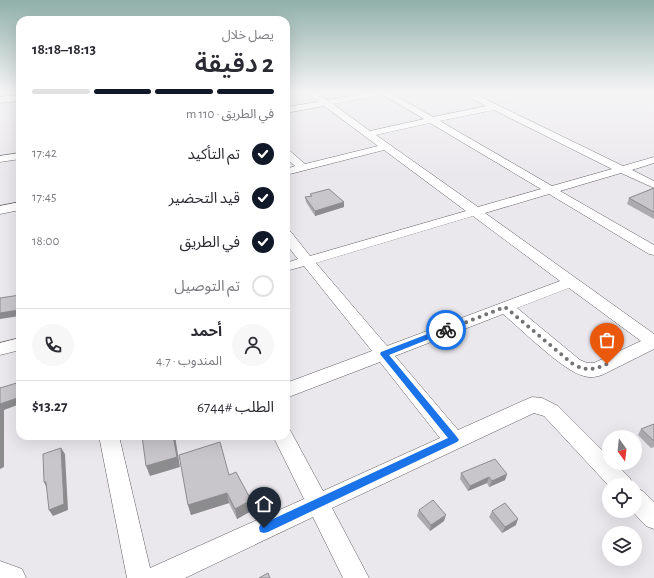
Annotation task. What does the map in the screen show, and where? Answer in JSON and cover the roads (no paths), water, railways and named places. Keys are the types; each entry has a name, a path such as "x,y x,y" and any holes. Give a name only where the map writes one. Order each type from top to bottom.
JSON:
{"street":[{"path":"349,120 654,342 596,370 585,370 574,365 505,307"},
{"path":"368,134 432,120 654,250"},
{"path":"521,120 654,185"},
{"path":"290,171 385,147"},
{"path":"290,156 302,167"},
{"path":"0,160 16,157"},
{"path":"290,266 654,160"},
{"path":"0,210 16,207"},
{"path":"290,240 454,440"},
{"path":"290,389 571,282"},
{"path":"0,349 16,345"},
{"path":"157,578 532,405 542,406 551,412 615,478"},
{"path":"110,440 140,578"},
{"path":"285,440 356,578"},
{"path":"642,505 654,518"},
{"path":"0,573 13,578"}]}
